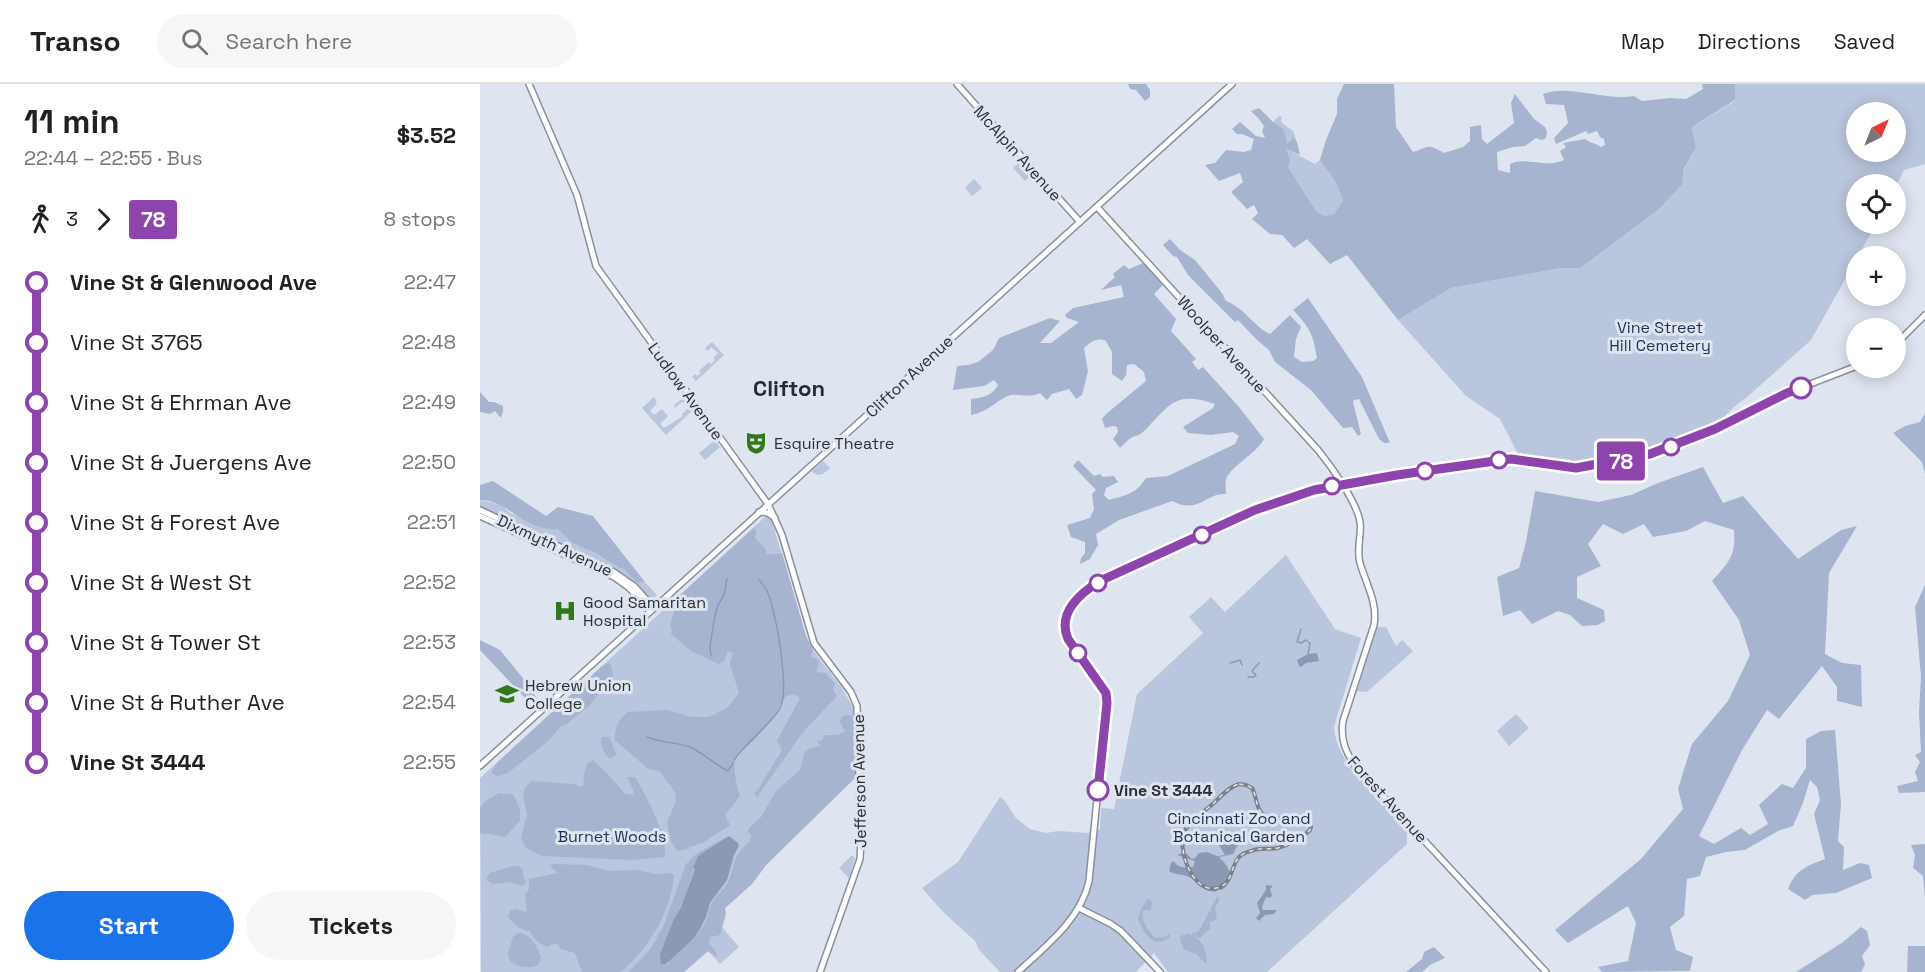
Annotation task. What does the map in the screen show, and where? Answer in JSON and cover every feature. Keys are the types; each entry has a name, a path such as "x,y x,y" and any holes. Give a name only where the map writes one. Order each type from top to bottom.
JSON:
{"main road":[{"name":"Ludlow Avenue","path":"529,84 577,195 596,267 768,504 787,552 814,643 852,692"},
{"name":"McAlpin Avenue","path":"957,84 1080,222"},
{"name":"Clifton Avenue","path":"480,766 1232,84"},
{"name":"Woolper Avenue","path":"1097,207 1318,450 1342,484"},
{"path":"1906,334 1925,315"},
{"path":"1018,972 1059,932 1079,908 1088,888 1107,703 1103,688 1064,630 1065,618 1072,605 1100,581 1255,510 1314,490 1511,459 1576,468 1625,460 1680,444 1787,393 1846,370"},
{"name":"Forest Avenue","path":"1342,484 1360,520 1358,556 1374,602 1375,613 1374,625 1343,722 1342,734 1345,748 1358,769 1546,972"},
{"name":"Dixmyth Avenue","path":"480,510 614,572 634,586 653,609"},
{"path":"759,512 768,513 775,518"},
{"name":"Dixmyth Avenue","path":"480,516 607,573 628,587 653,609"},
{"name":"Jefferson Avenue","path":"820,972 860,859 859,715 852,692"},
{"path":"1079,908 1112,924 1121,931 1160,972"}],"green space":[{"path":"1128,84 1146,84 1150,90 1150,97 1145,101 1136,90 1130,89"},
{"path":"1344,84 1394,84 1396,127 1413,152 1428,147 1444,153 1463,147 1470,141 1470,127 1481,125 1482,139 1487,144 1514,123 1511,103 1515,94 1547,132 1546,138 1542,140 1536,138 1525,146 1497,152 1498,170 1510,173 1510,164 1516,162 1550,163 1564,160 1560,151 1566,147 1563,143 1585,139 1601,147 1605,145 1604,139 1597,131 1588,134 1586,131 1556,144 1554,138 1568,123 1564,105 1546,104 1543,94 1563,91 1634,96 1642,101 1686,99 1703,89 1702,84 1735,84 1735,100 1692,127 1696,147 1684,169 1682,184 1659,209 1580,268 1561,268 1451,288 1398,320 1347,255 1330,264 1307,239 1294,248 1282,235 1270,234 1252,219 1258,213 1254,205 1247,209 1231,192 1243,182 1240,173 1219,181 1205,165 1215,163 1226,150 1244,152 1251,150 1254,139 1237,134 1232,129 1240,122 1256,136 1265,138 1262,131 1264,126 1251,111 1259,108 1282,128 1287,144 1293,138 1297,142 1300,155 1286,149 1290,160 1288,167 1316,211 1325,216 1334,214 1343,200 1334,179 1320,160 1337,114 1337,99"},
{"name":"Vine Street Hill Cemetery","path":"1735,84 1925,84 1925,164 1904,170 1902,174 1846,174 1846,234 1870,234 1864,246 1846,246 1846,278 1811,340 1722,419 1687,436 1649,449 1593,461 1570,462 1518,454 1500,419 1466,396 1398,320 1451,288 1561,268 1580,268 1681,184 1684,170 1696,147 1692,127 1735,101"},
{"path":"1279,116 1282,117 1281,122 1293,131 1297,142 1293,139 1287,144 1285,142 1273,122"},
{"path":"1286,149 1315,164 1320,160 1334,179 1343,200 1334,214 1325,216 1316,211 1288,167"},
{"path":"1019,162 1031,176 1025,181 1013,168"},
{"path":"974,179 982,188 972,196 965,188"},
{"path":"1170,239 1180,250 1195,260 1226,301 1233,304 1264,331 1270,334 1290,315 1301,327 1296,339 1294,357 1302,362 1313,361 1317,358 1310,332 1293,310 1308,298 1362,377 1390,443 1384,443 1379,439 1359,399 1353,402 1361,434 1358,436 1352,427 1343,428 1311,390 1275,362 1269,350 1238,320 1235,322 1188,275 1177,257 1173,256 1163,245"},
{"path":"1143,263 1163,285 1154,294 1176,319 1171,331 1196,359 1192,362 1198,370 1203,367 1264,439 1229,474 1226,479 1226,494 1219,494 1189,506 1172,501 1119,520 1096,534 1098,545 1090,559 1080,564 1085,553 1085,542 1071,537 1067,525 1090,518 1094,509 1092,494 1096,490 1073,466 1078,460 1094,476 1100,474 1103,477 1114,476 1118,482 1106,488 1104,495 1109,500 1134,491 1146,478 1168,476 1235,444 1239,436 1233,432 1211,435 1188,433 1183,427 1213,408 1215,404 1190,399 1174,403 1142,433 1130,439 1120,448 1113,439 1118,432 1117,427 1105,428 1102,419 1146,381 1144,372 1134,364 1127,365 1126,375 1122,381 1112,374 1112,352 1103,340 1094,341 1084,348 1088,371 1082,395 1076,399 1069,389 1052,394 1047,400 1040,393 1029,396 1011,395 971,415 971,399 986,396 998,385 994,380 984,386 953,390 957,366 978,362 993,350 999,338 1050,318 1060,321 1040,343 1051,343 1079,322 1065,315 1073,308 1124,297 1121,285 1101,290 1115,277 1113,274 1124,265 1129,269"},
{"path":"712,342 724,355 696,381 692,377 701,373 699,371 709,362 711,364 718,353 711,347 708,351 705,348"},
{"path":"480,392 489,402 503,406 501,418 495,411 490,414 480,412"},
{"path":"654,397 657,403 650,411 654,415 662,409 668,416 660,424 664,428 683,416 681,415 689,407 682,402 675,408 674,405 682,399 685,399 693,410 666,435 642,408"},
{"path":"1925,413 1925,474 1922,462 1893,433 1905,426 1920,422"},
{"path":"715,440 720,447 705,460 699,453"},
{"path":"823,461 830,468 823,474 818,475 811,472"},
{"path":"1703,467 1723,503 1743,496 1798,559 1841,530 1857,526 1829,573 1825,654 1842,663 1861,665 1862,707 1837,701 1837,687 1822,666 1779,719 1767,710 1742,750 1699,836 1714,844 1741,828 1750,835 1768,824 1759,805 1782,784 1793,788 1806,768 1806,739 1821,731 1835,730 1841,804 1838,841 1844,847 1843,870 1860,863 1869,865 1872,878 1836,893 1812,895 1805,900 1788,889 1798,873 1807,866 1825,859 1814,814 1820,800 1817,787 1810,780 1793,826 1778,831 1745,850 1706,857 1700,876 1687,879 1684,916 1670,927 1676,950 1693,957 1690,971 1602,972 1598,967 1628,961 1636,923 1628,906 1568,943 1555,930 1641,859 1683,809 1678,789 1692,744 1728,701 1750,655 1739,620 1712,581 1730,558 1734,546 1734,530 1705,521 1686,531 1653,537 1644,524 1623,534 1603,524 1588,544 1601,566 1577,577 1577,598 1604,610 1605,621 1598,625 1582,626 1570,615 1558,611 1532,624 1520,610 1503,616 1497,577 1519,568 1535,491 1598,502 1631,495"},
{"path":"493,481 546,516 558,507 593,516 645,582 637,583 624,569 574,544 557,529 536,526 499,505 480,500 480,485"},
{"path":"480,500 501,505 510,513 557,529 574,544 624,569 637,583 645,582 657,595 649,598 618,570 480,507"},
{"name":"Burnet Woods","path":"766,516 771,518 806,636 813,650 842,688 853,707 856,777 766,865 752,884 714,918 739,947 720,964 708,951 684,972 481,972 480,778"},
{"path":"755,527 755,538 765,548 767,555 782,553 806,636 813,650 811,656 818,660 817,672 825,673 835,683 833,690 837,696 804,731 757,797 754,794 782,750 777,741 800,698 794,694 786,696 760,734 736,758 735,773 740,796 725,815 730,825 704,842 680,851 671,842 667,823 676,801 675,792 660,772 647,768 615,740 615,732 619,721 628,712 667,710 691,717 709,717 727,708 739,693 730,664 733,653 728,651 724,661 719,664 691,651 671,634 670,625 679,596"},
{"name":"Cincinnati Zoo and Botanical Garden","path":"1286,555 1335,629 1361,638 1334,727 1336,737 1349,764 1407,827 1407,844 1267,972 1168,972 1154,953 1136,972 1000,972 979,950 975,941 942,911 922,888 958,862 1000,797 1016,818 1030,829 1046,833 1058,831 1088,833 1100,829 1101,808 1114,809 1137,694 1203,633 1189,617 1211,597 1225,612"},
{"path":"1925,585 1925,792 1899,793 1897,786 1918,781 1915,772 1920,762 1915,755 1921,752 1919,712 1921,677 1915,607"},
{"path":"1377,627 1386,627 1396,646 1402,640 1413,651 1367,692 1357,691"},
{"path":"480,640 500,650 522,677 539,701 531,708 527,705 528,701 480,650"},
{"path":"610,662 613,676 589,706 567,724 561,726 548,741 508,773 498,776 491,773 498,762 601,667"},
{"path":"1516,714 1529,728 1509,746 1497,731"},
{"path":"854,716 856,777 766,865 752,884 725,908 726,914 720,935 710,937 709,943 717,957 708,951 684,972 629,972 651,948 663,927 686,864 696,854 724,838 698,856 685,896 660,954 662,964 669,964 668,961 697,935 714,900 729,880 738,855 750,841 749,828 761,817 776,791 800,770 805,751 820,745 817,740 821,741 825,735 838,735 845,731 840,722 841,717"},
{"path":"602,737 609,737 617,755 610,759 608,757 602,746"},
{"path":"593,760 625,794 634,795 627,777 635,777 650,805 664,840 664,857 633,860 542,856 526,848 521,838 527,815 523,795 525,787 532,781 575,784 581,787 586,767"},
{"path":"499,793 513,794 520,809 520,821 505,837 480,834 480,808 487,800"},
{"path":"1925,844 1925,898 1923,876 1913,868 1915,855 1911,845"},
{"path":"852,855 855,858 849,878 839,868"},
{"path":"553,864 587,865 609,871 639,870 674,875 668,902 657,928 641,952 621,972 582,972 575,953 561,949 556,943 547,947 541,944 530,931 523,930 508,916 510,911 515,909 527,912 525,895 529,889 529,879 558,873 550,866"},
{"path":"519,866 523,870 526,882 523,886 508,882 493,884 486,880 490,873"},
{"path":"1217,897 1220,899 1215,908 1217,919 1210,922 1210,930 1200,938 1193,936 1204,948 1207,965 1196,954 1184,949 1180,936 1190,933 1192,937 1192,933 1200,929"},
{"path":"1148,898 1152,902 1151,911 1144,910 1144,921 1155,938 1170,934 1170,937 1164,941 1154,941 1150,938 1138,919"},
{"path":"1861,927 1867,931 1870,945 1862,956 1865,964 1861,972 1796,972 1843,942"},
{"path":"518,933 527,935 535,944 541,957 538,965 520,966 509,959 508,954 513,936"},
{"path":"1908,946 1925,946 1925,972 1907,972"},
{"path":"1434,947 1445,958 1430,965 1422,972 1406,972 1422,959 1424,952"}],"shaded area":[{"path":"1317,653 1319,661 1299,666 1297,660 1308,654"},
{"path":"1237,831 1242,835 1244,842 1237,846 1233,854 1219,857 1230,873 1227,886 1222,890 1216,892 1206,890 1193,879 1169,871 1174,861 1180,866 1193,867 1195,861 1177,855 1185,852 1192,859 1199,853 1207,852 1217,856 1225,855 1219,845 1224,838"},
{"path":"729,836 739,846 727,880 710,903 706,917 693,939 666,964 661,964 660,954 681,907 698,856"},
{"path":"1266,885 1273,886 1270,889 1272,896 1266,897 1263,910 1277,910 1274,914 1265,915 1259,921 1256,918 1260,913 1257,903 1266,890"}],"waterway":[{"path":"711,655 714,620 718,605 724,595 727,579"},
{"path":"734,760 775,715 783,699 783,668 778,632 771,601 759,580"},
{"path":"1301,629 1297,642 1301,643 1306,640 1310,643 1308,654"},
{"path":"1230,663 1240,660 1242,665"},
{"path":"1248,677 1256,675 1252,671 1259,663"},
{"path":"647,737 690,747 728,771 733,763"}],"railway":[{"path":"1239,784 1252,788 1260,811 1264,815 1269,818 1301,816 1308,821 1310,830 1282,847 1254,850 1242,855 1236,861 1224,885 1211,888 1203,886 1196,880 1186,863 1182,844 1183,836 1188,826 1196,818 1229,789 1239,784"}],"bus line":[{"name":"78","path":"1098,790 1107,703 1106,693 1068,639 1064,624 1072,605 1100,581 1255,510 1314,490 1397,475 1511,459 1576,468 1625,460 1680,444 1801,388"}],"place":[{"name":"Esquire Theatre","path":"756,443"},
{"name":"Good Samaritan Hospital","path":"565,611"},
{"name":"Hebrew Union College","path":"507,694"},
{"name":"Vine St 3444","path":"1098,790"}],"district":[{"name":"Clifton","path":"789,388"}]}
